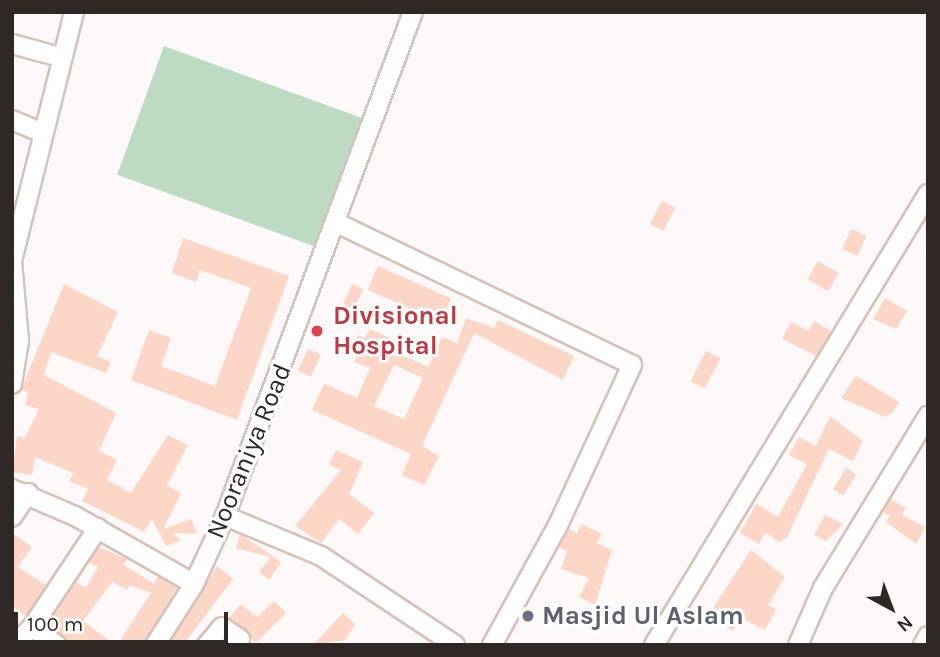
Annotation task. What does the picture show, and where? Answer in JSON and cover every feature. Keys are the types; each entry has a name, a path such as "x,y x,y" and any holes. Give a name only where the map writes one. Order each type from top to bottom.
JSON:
{"street":[{"path":"12,384 19,341 12,261 16,230 74,12"},
{"name":"Nooraniya Road","path":"155,645 194,584 225,516 337,223 413,12"},
{"path":"12,44 60,57"},
{"path":"12,120 42,133"},
{"path":"654,645 928,194"},
{"path":"337,223 632,365 557,527 492,645"},
{"path":"798,645 822,588 928,416"},
{"path":"12,517 20,491 98,528 194,584"},
{"path":"225,516 321,556 455,645"},
{"path":"14,645 32,627 98,528"},
{"path":"32,627 57,645"},
{"path":"207,645 222,627 240,639"},
{"path":"922,645 928,636"}],"green space":[{"path":"164,46 361,118 314,247 117,175"}],"building":[{"path":"662,201 675,208 663,231 650,224"},
{"path":"851,229 867,236 858,256 842,249"},
{"path":"183,238 289,276 237,420 131,380 149,330 171,338 161,366 215,386 251,288 200,270 196,282 172,273"},
{"path":"818,261 839,273 828,291 808,279"},
{"path":"378,266 451,299 441,322 367,290"},
{"path":"64,284 118,312 97,356 111,362 106,373 51,352 44,375 116,413 99,451 117,460 107,480 131,493 168,435 188,445 167,485 181,494 163,529 191,519 197,534 172,533 181,540 166,546 152,519 144,532 82,501 88,489 69,481 73,473 35,457 32,475 12,472 17,436 25,438 39,409 25,405 28,392 21,390"},
{"path":"352,284 363,289 354,310 343,305"},
{"path":"885,298 907,311 896,329 873,319"},
{"path":"466,318 494,328 498,320 574,356 563,380 474,333 422,446 439,456 424,485 402,475 411,454 312,410 324,384 357,398 370,368 354,362 358,353 351,350 358,335 365,338 370,329 404,344 399,354 428,367 442,337 457,343","holes":["394,365 423,378 404,419 374,406"]},
{"path":"814,321 831,331 816,356 782,339 791,322 808,331"},
{"path":"308,349 321,355 311,377 298,371"},
{"path":"706,351 720,358 705,389 691,381"},
{"path":"856,376 899,402 893,412 885,417 841,398"},
{"path":"830,416 863,441 853,461 829,449 787,537 780,542 765,533 759,544 740,533 756,504 778,517 807,464 789,455 799,437 816,446"},
{"path":"336,450 363,462 349,494 374,513 358,534 339,519 321,543 295,526 341,470 329,465"},
{"path":"846,468 856,474 843,496 833,489"},
{"path":"890,499 906,508 902,515 925,527 916,544 886,522 890,516 883,512"},
{"path":"825,515 843,524 826,541 814,535"},
{"path":"581,524 602,534 597,543 612,550 595,605 579,597 589,578 561,569 567,551 559,547 569,529 577,533"},
{"path":"12,533 32,547 18,567 46,585 26,616 12,606"},
{"path":"240,534 281,562 269,580 259,572 271,557 236,548"},
{"path":"99,547 127,559 124,565 154,584 158,576 177,587 144,645 117,645 151,593 130,585 127,590 112,582 83,621 115,645 68,645 48,624 76,582 86,588 98,567 89,562"},
{"path":"751,550 785,577 768,605 776,609 765,630 741,618 733,631 707,617"},
{"path":"217,566 233,579 183,645 174,645 170,642"},
{"path":"274,601 286,613 256,643 229,618 241,604 257,617"},
{"path":"343,613 355,624 345,640 313,645"}],"place":[{"name":"Divisional Hospital","path":"317,331"},
{"name":"Masjid Ul Aslam","path":"528,616"}]}
